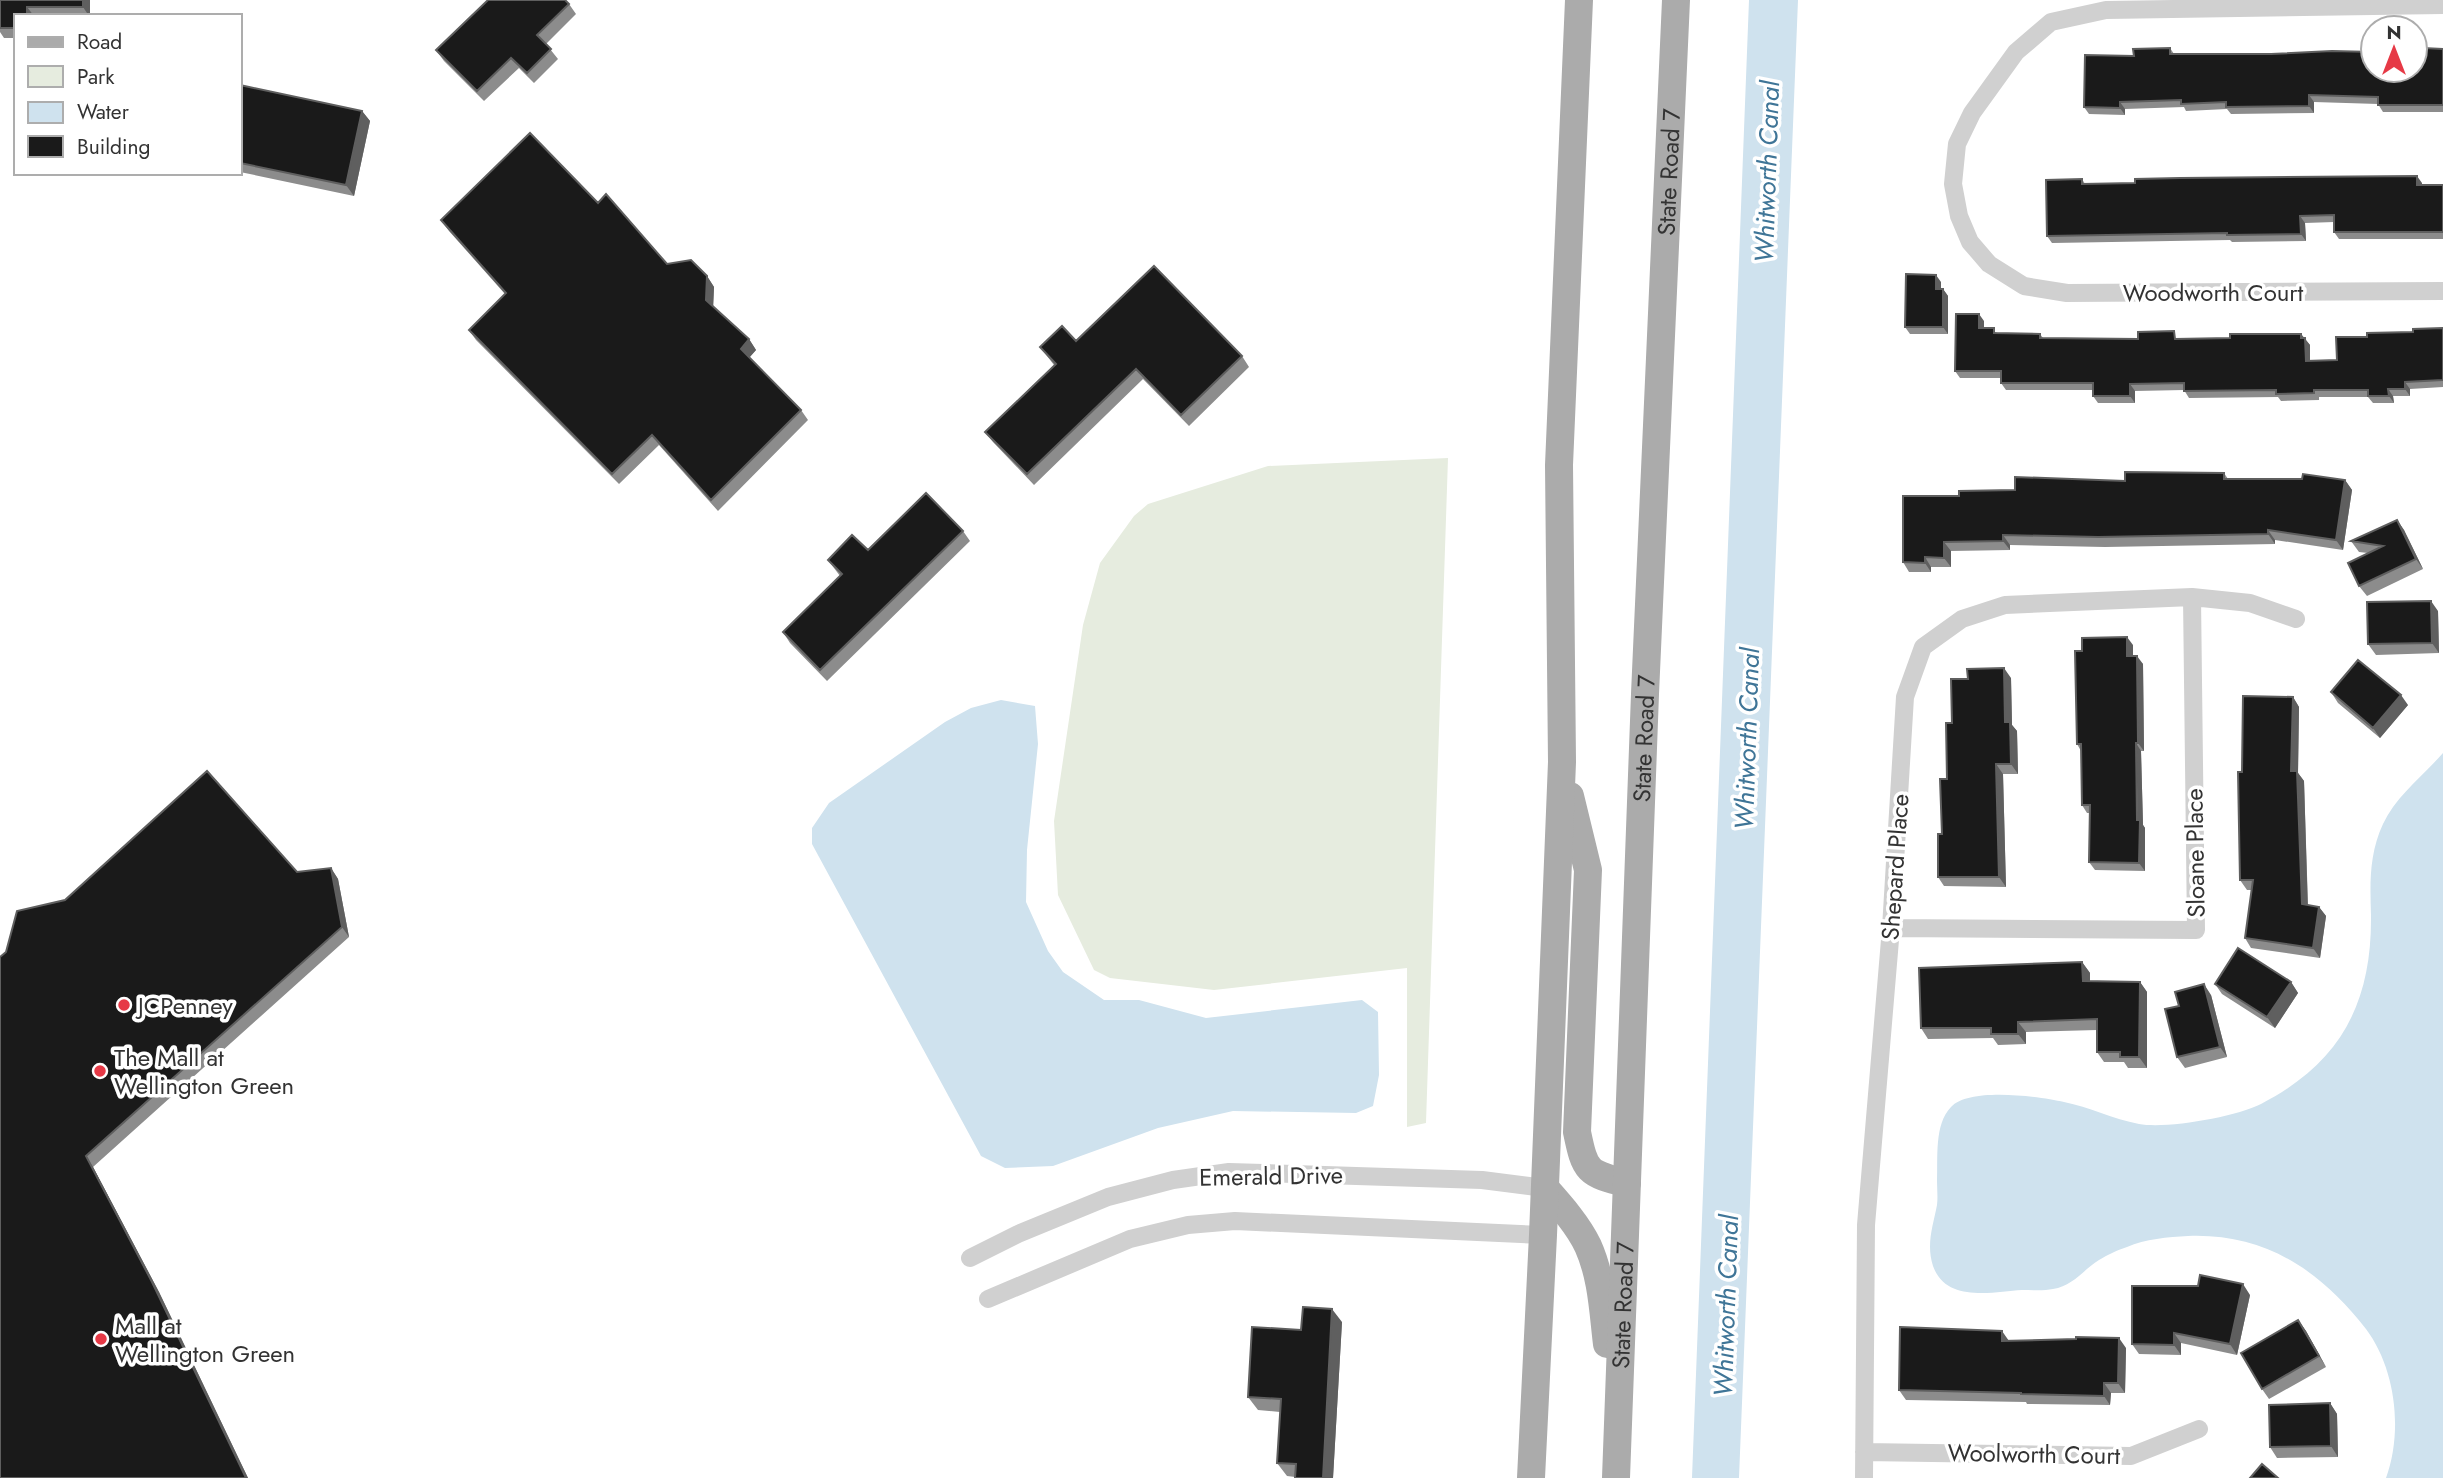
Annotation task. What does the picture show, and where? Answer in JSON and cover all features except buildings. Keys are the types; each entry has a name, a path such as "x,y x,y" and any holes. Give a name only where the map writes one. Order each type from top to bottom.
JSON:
{"main road":[{"path":"1531,1478 1562,762 1559,464 1579,0"},
{"name":"State Road 7","path":"1616,1478 1645,694 1676,0"},
{"path":"1562,762 1588,870 1577,1132 1582,1159 1598,1177 1627,1183"},
{"path":"1545,1188 1568,1215 1588,1245 1599,1280 1618,1426"}],"street":[{"name":"Woodworth Court","path":"2443,5 2106,10 2051,22 2016,52 1972,113 1957,144 1953,184 1959,216 1970,242 1989,264 2024,286 2067,293 2443,291"},
{"name":"Shepard Place","path":"1864,1478 1866,1224 1891,928 1905,697 1923,647 1962,619 2005,605 2192,597 2250,603 2297,619"},
{"name":"Sloane Place","path":"1891,928 2196,930 2192,597"},
{"name":"Emerald Drive","path":"970,1258 1018,1234 1108,1197 1173,1180 1229,1172 1482,1180 1545,1188"},
{"name":"Emerald Drive","path":"988,1299 1130,1238 1188,1224 1235,1221 1543,1235"},
{"name":"Woolworth Court","path":"1864,1452 2131,1456 2199,1429"}],"green space":[{"path":"1448,458 1426,1123 1407,1127 1407,968 1214,990 1110,978 1094,970 1058,895 1054,821 1083,625 1100,563 1134,516 1148,504 1268,466"}],"water":[{"name":"Whitworth Canal","path":"1749,0 1798,0 1739,1478 1692,1478"},
{"path":"1001,700 1035,706 1038,744 1027,850 1026,902 1048,951 1063,972 1104,1000 1139,1000 1206,1018 1362,1000 1378,1012 1379,1075 1373,1106 1356,1113 1233,1111 1158,1128 1053,1166 1005,1168 981,1156 812,844 812,828 829,803 945,722 971,708"},
{"path":"2443,753 2443,1478 2386,1478 2394,1441 2394,1401 2384,1363 2376,1345 2366,1329 2330,1289 2289,1259 2266,1249 2242,1241 2216,1237 2188,1236 2149,1240 2109,1254 2066,1285 2046,1290 1972,1293 1948,1286 1939,1278 1930,1250 1937,1202 1939,1132 1946,1114 1960,1101 1988,1095 2038,1097 2073,1104 2139,1124 2166,1125 2201,1121 2249,1109 2288,1088 2312,1070 2331,1050 2346,1028 2365,976 2370,947 2371,869 2378,835 2388,814 2402,795"}],"place":[{"name":"JCPenney","path":"124,1005"},
{"name":"The Mall at Wellington Green","path":"100,1071"},
{"name":"Mall at Wellington Green","path":"101,1339"}]}
